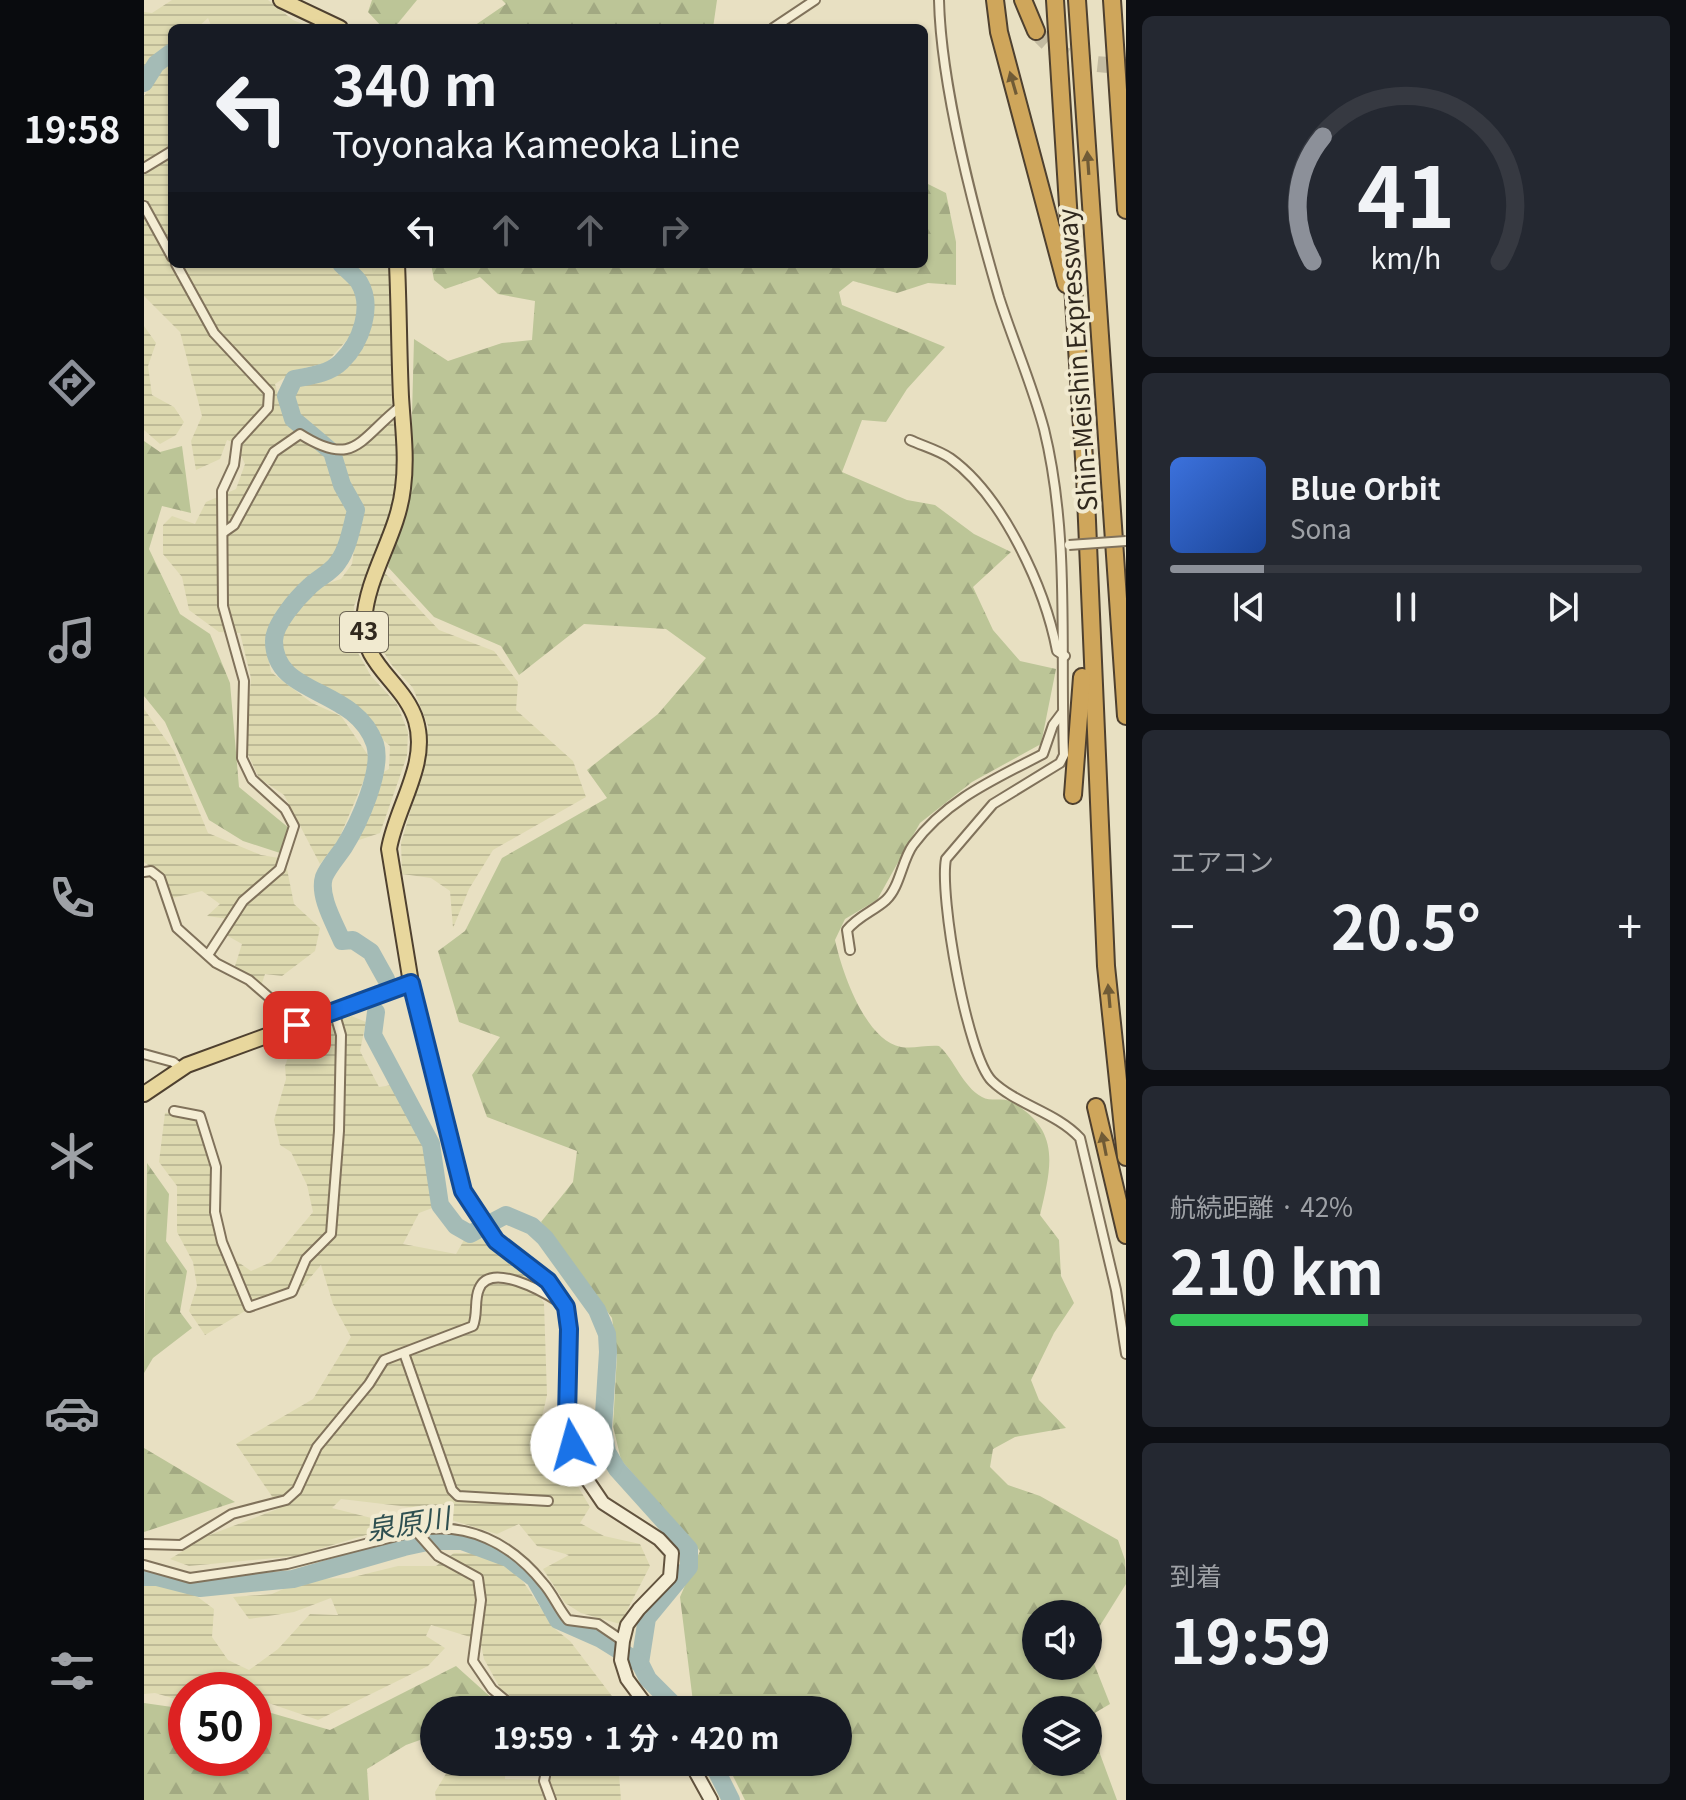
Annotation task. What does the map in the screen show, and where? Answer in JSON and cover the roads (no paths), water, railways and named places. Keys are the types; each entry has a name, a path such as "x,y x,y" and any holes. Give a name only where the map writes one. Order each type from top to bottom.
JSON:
{"highway":[{"path":"995,0 999,32 1061,258 1078,349"},
{"path":"1023,0 1036,31"},
{"path":"1055,0 1078,349 1106,966 1126,1157"},
{"name":"Shin-Meishin Expressway","path":"1077,0 1126,716"},
{"path":"1112,0 1126,210"},
{"path":"1073,795 1089,586"},
{"path":"1096,1107 1126,1235"}],"main road":[{"path":"281,0 332,24"},
{"name":"43","path":"397,268 403,490 370,587 363,624 372,658 409,702 419,741 417,762 389,849 411,983"},
{"path":"144,1094 182,1069 411,983 463,1191 489,1233 507,1252 548,1281 566,1307 569,1329 567,1417 582,1472 603,1503 659,1539 672,1553 670,1577 627,1625 621,1660 627,1679 640,1696"},
{"path":"698,1776 711,1800"}],"street":[{"path":"779,24 815,0"},
{"path":"939,0 942,40 965,161 999,298 1043,426 1055,481 1065,656 1062,712 1064,755 1060,763 993,804 946,859 952,957 987,1075 1003,1089 1071,1128 1080,1138 1116,1290 1126,1354"},
{"path":"144,168 168,153"},
{"path":"144,206 168,250"},
{"path":"178,268 214,333 269,392 268,408 237,442 234,465 222,491 223,606 244,681 242,758 252,779 285,809 294,826 280,869 243,901 208,955"},
{"path":"224,532 234,525 274,452 300,434 325,450 350,452 402,406"},
{"path":"910,440 947,456 997,507 1044,596 1057,651 1065,656"},
{"path":"1058,545 1126,541"},
{"path":"850,950 847,930 888,899 909,850 921,834 976,787 1043,754 1053,725 1062,712"},
{"path":"144,872 151,871 160,878 177,928 208,955 249,980 271,999 281,1030"},
{"path":"174,1111 200,1116 208,1134 209,1152 216,1167 215,1212 222,1242 249,1307 292,1292 306,1259 331,1234 341,1063 341,1035 334,1011"},
{"path":"144,1054 173,1062 182,1069"},
{"path":"144,1544 181,1545 232,1514 286,1500 297,1490 317,1447 369,1384 384,1360 473,1326 479,1289 486,1281 499,1277 517,1281 566,1307"},
{"path":"404,1353 452,1490 458,1496 548,1501"},
{"path":"144,1565 190,1578 287,1564 442,1526 474,1532 496,1542 532,1570 568,1620 598,1624 623,1643"},
{"path":"416,1531 438,1556 478,1578 481,1600 473,1661 500,1696"},
{"path":"545,1776 551,1800"}],"waterway":[{"path":"144,83 156,64 168,55"},
{"path":"345,268 363,292 365,313 359,335 348,354 336,366 319,374 294,379 286,396 293,419 332,452 342,485 356,510 341,557 293,604 282,619 274,641 278,659 287,673 351,711 365,725 375,744 376,768 363,811 324,877 323,893 342,941 353,940 371,952 386,979"},
{"path":"376,1012 373,1035 431,1144 440,1205 456,1226 470,1234 506,1215 532,1226 545,1238 597,1310 607,1334 603,1429 607,1452 617,1469 689,1549 689,1567 647,1618 640,1663 648,1679 665,1696"},
{"name":"泉原川","path":"144,1577 157,1577 200,1588 293,1579 404,1547 432,1541 462,1541 508,1558 535,1579 558,1620 601,1639 638,1662"},
{"path":"719,1776 731,1800"}],"tunnel":[{"path":"1036,31 1055,49 1076,60 1126,65"}]}
